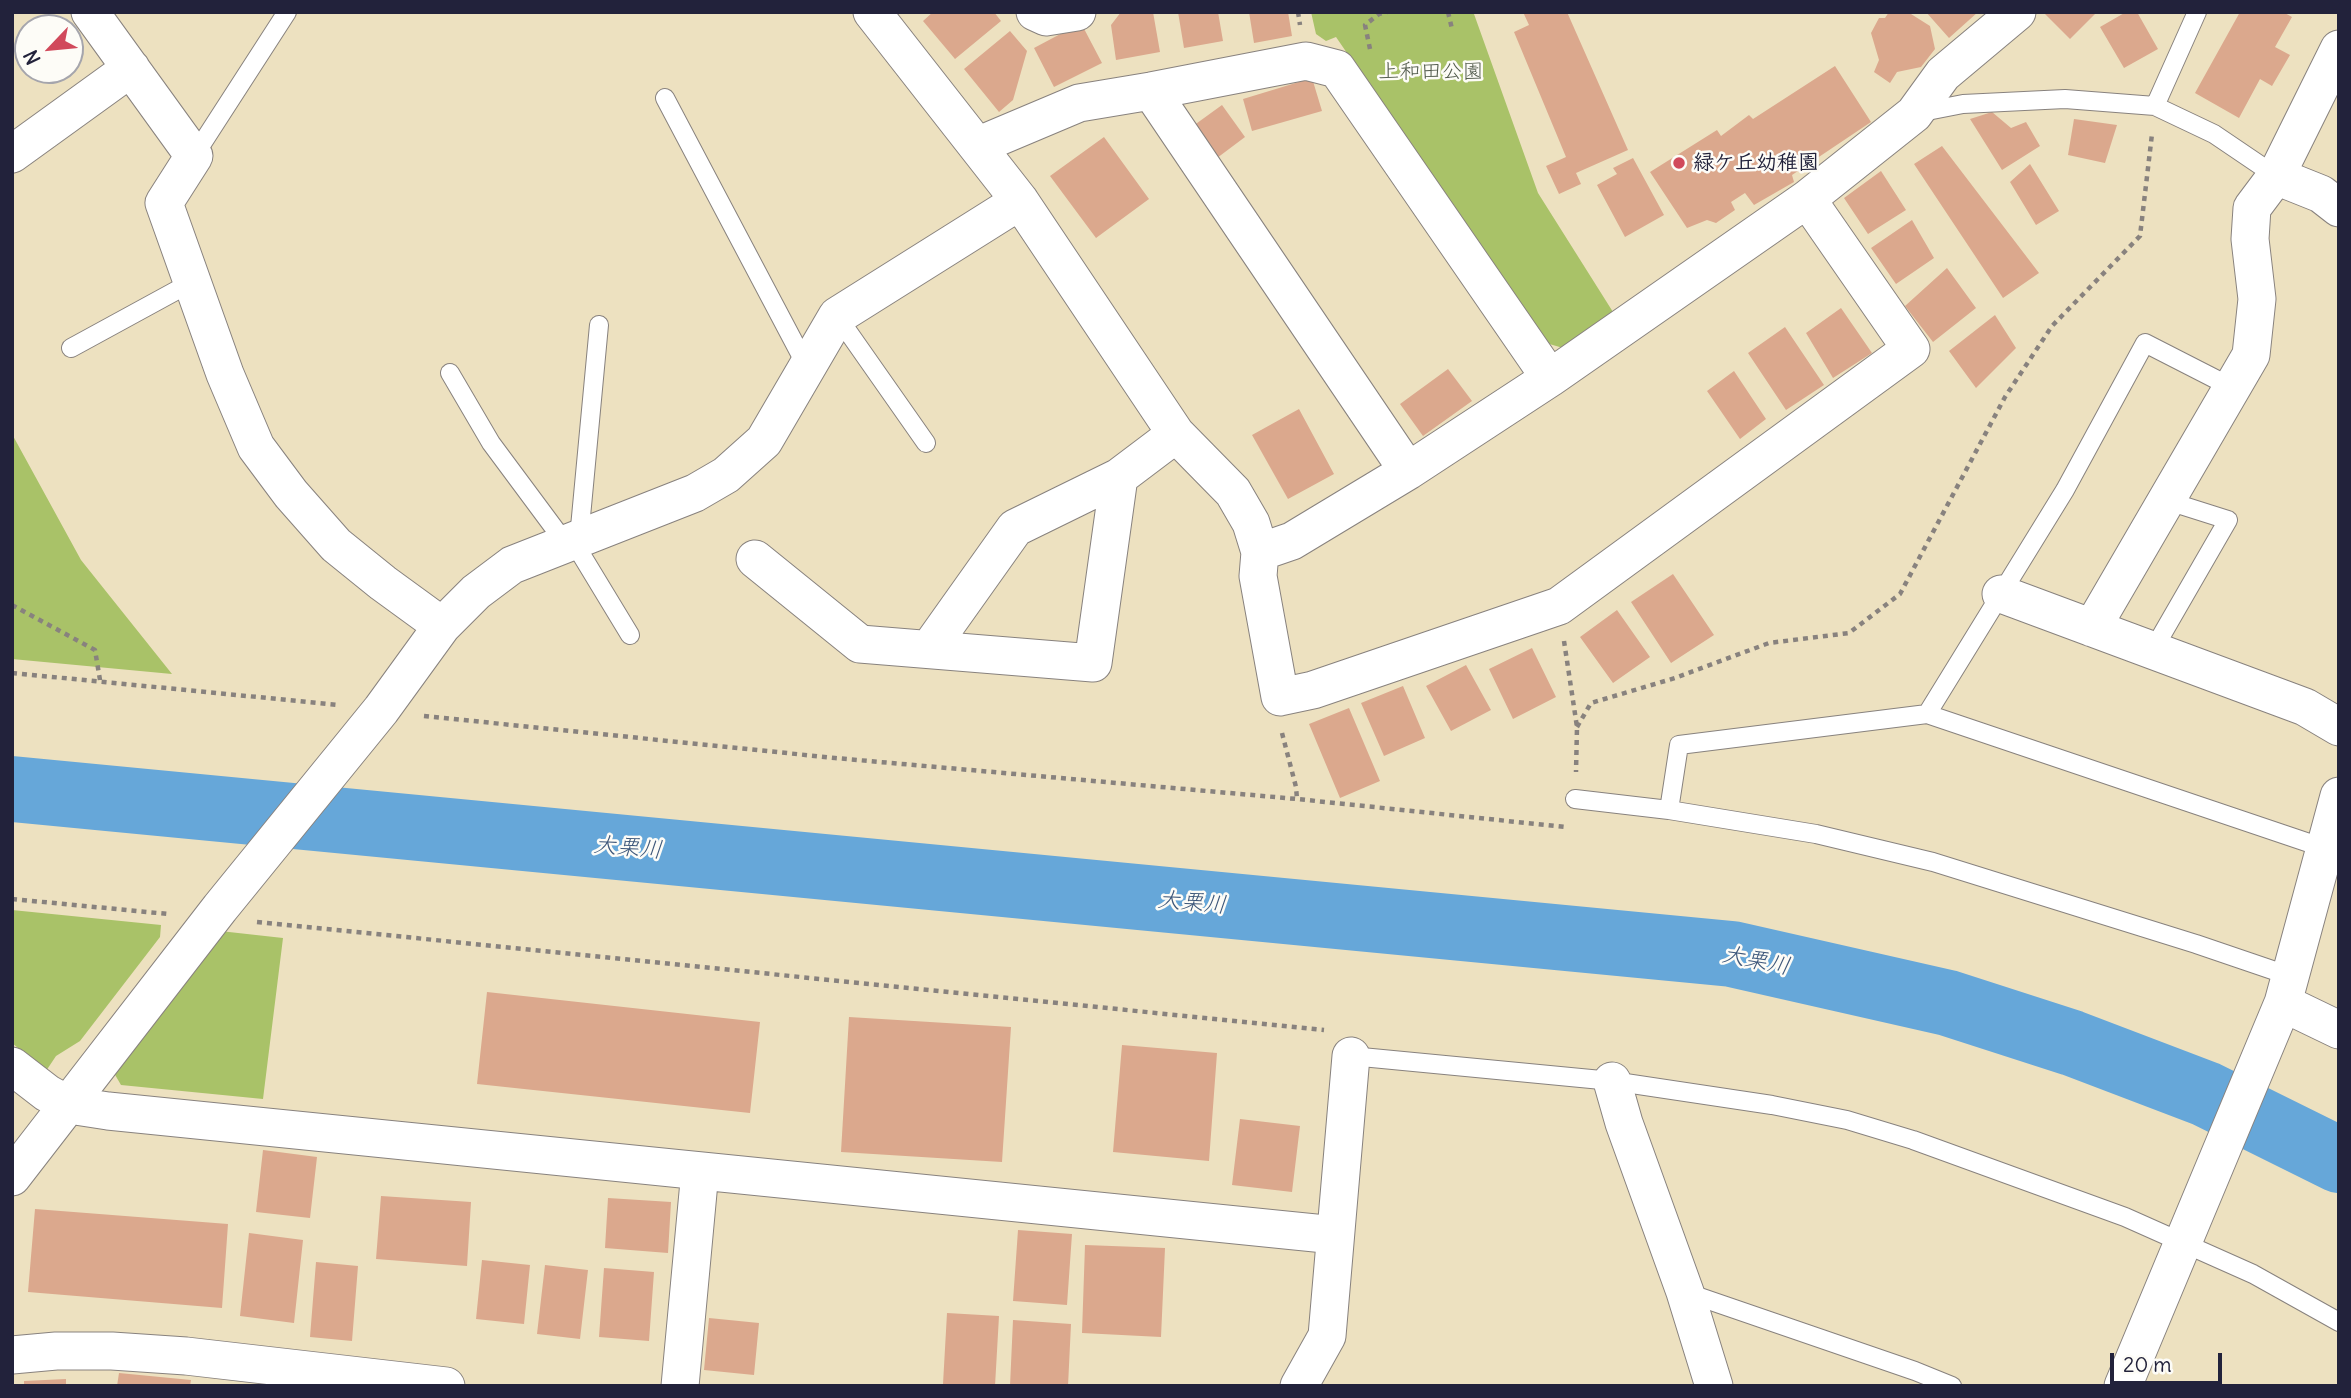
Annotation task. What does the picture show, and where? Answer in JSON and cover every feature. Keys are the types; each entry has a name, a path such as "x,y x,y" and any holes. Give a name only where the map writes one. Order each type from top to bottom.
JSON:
{"street":[{"path":"90,12 194,156 164,203 225,374 256,447 291,494 336,545 443,626"},
{"path":"872,12 1020,201 1176,434 1233,492 1251,523 1260,552 1258,576 1280,697 1313,690 1559,606 1911,349 1807,199"},
{"path":"1035,12 1046,17 1077,12"},
{"path":"1260,552 1292,541 1408,471 1550,378 1807,199 1914,114 1944,74 2017,12"},
{"path":"2092,628 2251,355 2257,299 2250,239 2252,208 2276,176 2339,49"},
{"path":"977,146 1079,103 1306,61 1337,69 1550,378"},
{"path":"12,155 131,68"},
{"path":"1151,91 1408,471"},
{"path":"2276,176 2321,194 2339,208"},
{"path":"12,1177 69,1105 236,915 354,715 381,710 443,626 476,592 512,565 695,493 726,475 764,441 836,316 1020,201"},
{"path":"929,649 1015,528 1119,477 1176,434"},
{"path":"755,559 860,644 1093,663 1119,477"},
{"path":"2001,594 2305,707 2339,727"},
{"path":"2123,1386 2284,998 2339,796"},
{"path":"2284,998 2339,1030"},
{"path":"1299,1386 1327,1336 1335,1235 1339,1043"},
{"path":"12,1066 47,1093 69,1105 230,1124 1335,1235"},
{"path":"1612,1081 1624,1123 1685,1292 1714,1386"},
{"path":"680,1386 700,1171"},
{"path":"12,1355 56,1351 112,1351 173,1355 446,1386"}],"lane":[{"path":"194,156 287,12"},
{"path":"2155,106 2197,12"},
{"path":"664,97 806,365"},
{"path":"1914,114 1963,104 2065,99 2155,106 2214,134 2276,176"},
{"path":"71,348 192,282"},
{"path":"836,316 926,443"},
{"path":"573,541 599,325"},
{"path":"1927,714 2065,491 2145,343 2233,388"},
{"path":"450,373 491,443 573,541 630,635"},
{"path":"2153,650 2228,520 2168,501"},
{"path":"1668,810 1679,745 1927,714 2324,848"},
{"path":"1575,799 1668,810 1816,835 1933,863 2196,944 2284,998"},
{"path":"1339,1043 1772,1105 1847,1120 1913,1140 2125,1217 2190,1227 2253,1274 2339,1322"},
{"path":"1685,1292 1952,1386"}],"path":[{"path":"1448,12 1452,29"},
{"path":"1577,727 1591,702 1675,678 1769,643 1849,633 1900,594 2005,397 2052,326 2140,236 2155,106"},
{"path":"12,605 95,650 100,681"},
{"path":"1559,606 1577,727 1575,799"},
{"path":"12,673 100,681 354,715"},
{"path":"418,715 835,758 1297,799 1574,828"},
{"path":"1282,736 1297,799"},
{"path":"12,899 172,914"},
{"path":"236,915 1339,1043"}],"green space":[{"name":"上和田公園","path":"1311,12 1477,12 1474,14 1538,193 1613,312 1563,348 1546,343 1336,37 1326,41 1316,34"},
{"path":"12,434 81,560 172,674 12,659"},
{"path":"12,910 161,925 160,937 80,1041 56,1056 46,1071 12,1043"},
{"path":"220,931 283,938 263,1099 121,1085 114,1073"}],"building":[{"path":"933,12 994,12 1001,21 955,59 923,21"},
{"path":"1121,12 1153,12 1160,52 1116,60 1111,25"},
{"path":"1178,12 1218,12 1223,41 1184,48"},
{"path":"1249,12 1288,12 1292,36 1254,43"},
{"path":"1523,12 1567,12 1628,150 1576,173 1581,184 1559,194 1546,166 1566,157 1514,32 1529,25"},
{"path":"1889,12 1913,12 1911,14 1930,26 1935,49 1921,67 1897,72 1890,83 1874,72 1879,60 1871,33 1879,18 1885,18"},
{"path":"1926,12 1978,12 1949,38"},
{"path":"2043,12 2097,12 2070,39"},
{"path":"2126,12 2137,12 2158,49 2124,68 2100,27"},
{"path":"2240,12 2283,12 2292,17 2275,47 2290,55 2272,86 2260,79 2239,118 2195,93"},
{"path":"1081,23 1102,63 1054,87 1034,48"},
{"path":"1010,31 1027,51 1013,100 999,112 964,69"},
{"path":"1835,66 1871,122 1792,175 1794,182 1754,205 1745,193 1731,202 1735,210 1716,223 1707,220 1687,228 1650,172 1717,130 1721,136 1749,115 1753,119"},
{"path":"1312,78 1322,111 1252,131 1243,99"},
{"path":"1222,105 1245,137 1217,158 1193,126"},
{"path":"1992,112 2011,128 2026,122 2040,146 2002,170 1970,119"},
{"path":"2074,119 2117,125 2105,163 2068,155"},
{"path":"1104,137 1149,199 1096,238 1050,176"},
{"path":"1942,146 2039,273 2003,298 1914,164"},
{"path":"1633,158 1664,215 1625,237 1597,185 1617,174 1613,168"},
{"path":"2030,164 2059,211 2036,225 2010,182"},
{"path":"1881,171 1906,210 1868,234 1844,198"},
{"path":"1912,220 1934,258 1896,284 1871,248"},
{"path":"1947,268 1976,308 1933,342 1905,306"},
{"path":"1841,308 1872,353 1833,378 1806,333"},
{"path":"1995,315 2016,348 1976,388 1949,351"},
{"path":"1785,327 1824,385 1786,410 1748,353"},
{"path":"1448,369 1472,401 1423,436 1400,404"},
{"path":"1734,371 1766,419 1740,439 1707,391"},
{"path":"1299,409 1334,474 1288,499 1252,435"},
{"path":"1673,574 1714,635 1671,663 1631,602"},
{"path":"1617,610 1650,657 1613,683 1580,637"},
{"path":"1532,648 1556,697 1513,719 1489,669"},
{"path":"1466,665 1491,710 1451,731 1426,686"},
{"path":"1403,686 1425,738 1384,756 1361,703"},
{"path":"1349,708 1380,781 1340,798 1309,724"},
{"path":"487,992 760,1022 750,1113 477,1084"},
{"path":"849,1017 1011,1027 1002,1162 841,1152"},
{"path":"1122,1045 1217,1053 1209,1161 1113,1152"},
{"path":"1240,1119 1300,1126 1292,1192 1232,1185"},
{"path":"263,1150 317,1157 310,1218 256,1212"},
{"path":"381,1196 471,1202 467,1266 376,1259"},
{"path":"608,1198 671,1202 668,1253 605,1248"},
{"path":"35,1209 228,1224 222,1308 28,1292"},
{"path":"1018,1230 1072,1234 1067,1305 1013,1301"},
{"path":"249,1233 303,1240 294,1323 240,1316"},
{"path":"1085,1245 1165,1248 1161,1337 1082,1333"},
{"path":"482,1260 530,1265 524,1324 476,1319"},
{"path":"316,1262 358,1266 352,1341 310,1337"},
{"path":"545,1265 588,1270 580,1339 537,1334"},
{"path":"604,1268 654,1272 649,1341 599,1337"},
{"path":"947,1313 999,1316 995,1386 943,1384"},
{"path":"709,1318 759,1323 754,1375 704,1370"},
{"path":"1013,1320 1071,1324 1068,1386 1010,1386"},
{"path":"119,1373 191,1380 190,1386 117,1386"},
{"path":"66,1379 66,1386 24,1386 24,1381"}],"waterway":[{"name":"大栗川","path":"12,789 1732,954 1948,1003 2072,1043 2206,1094 2339,1160"}],"place":[{"name":"緑ケ丘幼稚園","path":"1679,163"}]}
